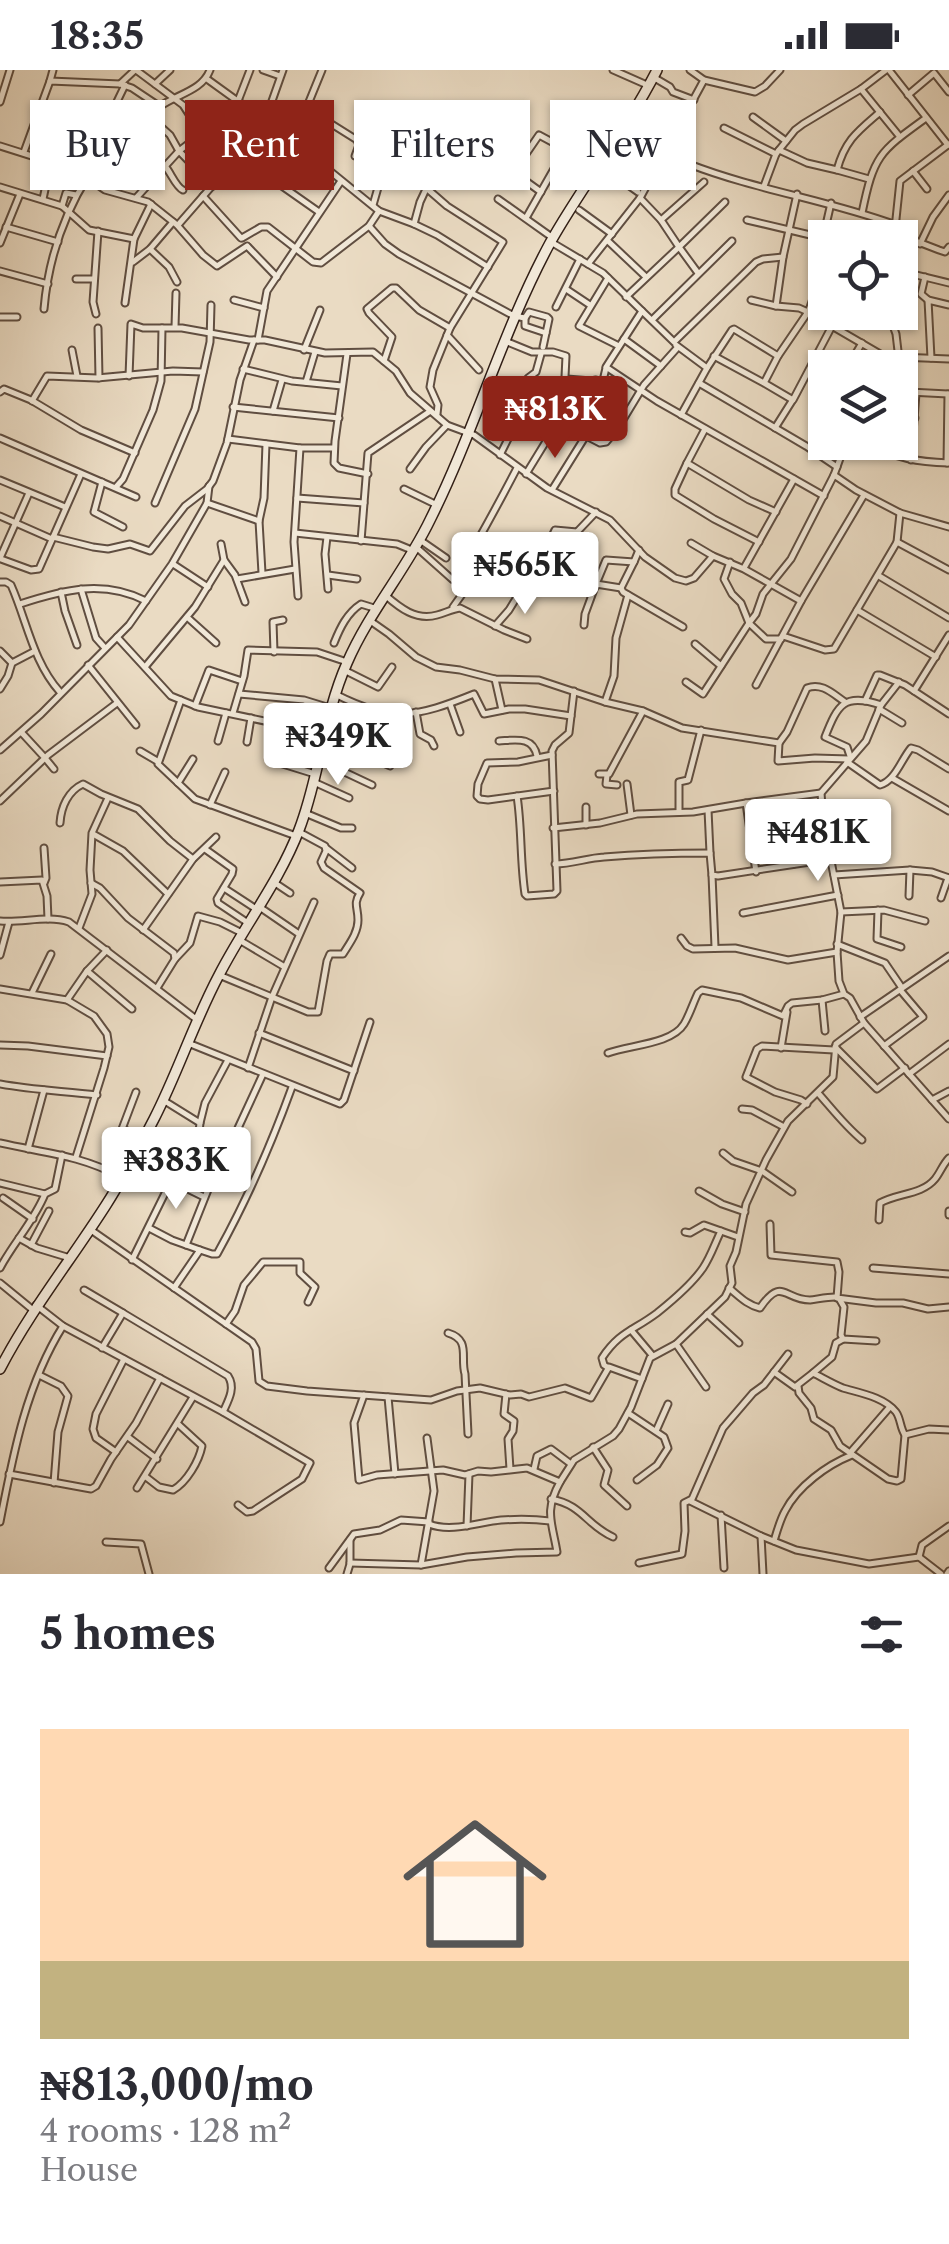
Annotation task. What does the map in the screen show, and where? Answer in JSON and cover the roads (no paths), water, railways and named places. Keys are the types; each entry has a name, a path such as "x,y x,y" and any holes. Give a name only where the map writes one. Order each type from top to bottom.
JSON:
{"main road":[{"path":"641,100 653,78"},
{"path":"0,1369 35,1308 130,1164 163,1100 196,1019 298,834 330,708 346,666 437,506 504,342 520,317 552,240 584,190"}],"street":[{"path":"0,102 10,70"},
{"path":"43,100 52,70"},
{"path":"116,100 135,70 185,108"},
{"path":"155,84 170,70"},
{"path":"165,103 197,87 210,70"},
{"path":"238,100 250,70"},
{"path":"309,100 322,70"},
{"path":"614,70 653,78 694,100 704,80"},
{"path":"690,70 704,80 755,92 780,70"},
{"path":"764,186 777,152 803,124 888,70 949,144 899,183 896,220"},
{"path":"268,71 282,73 272,100"},
{"path":"908,95 936,72 949,92"},
{"path":"206,79 237,100"},
{"path":"50,80 123,85 149,100"},
{"path":"861,89 900,137"},
{"path":"837,170 851,137 880,112"},
{"path":"753,117 786,140"},
{"path":"862,212 869,179 882,153 926,118"},
{"path":"724,128 777,152 869,179"},
{"path":"165,130 185,156"},
{"path":"541,192 514,170 539,135 550,141"},
{"path":"24,153 30,137"},
{"path":"0,146 30,155"},
{"path":"184,190 165,166 185,147"},
{"path":"696,166 862,212 875,220"},
{"path":"913,171 927,189"},
{"path":"334,175 380,211 452,243 488,267"},
{"path":"526,218 550,176"},
{"path":"0,750 117,637 172,564 207,503 267,291 342,181"},
{"path":"661,220 704,182"},
{"path":"0,186 65,208 86,228 134,239"},
{"path":"43,199 45,190"},
{"path":"44,309 66,192 76,195 79,190"},
{"path":"108,190 151,204 217,266 248,246"},
{"path":"136,198 143,190"},
{"path":"132,262 209,190"},
{"path":"287,190 318,212"},
{"path":"373,205 377,190"},
{"path":"414,224 426,190"},
{"path":"430,190 503,244 448,332 430,380 438,405 436,416"},
{"path":"632,190 661,220 698,274"},
{"path":"588,264 642,190"},
{"path":"0,244 20,194"},
{"path":"776,306 796,194"},
{"path":"948,251 920,244 949,195"},
{"path":"202,196 278,277"},
{"path":"498,200 608,278 676,344 707,368"},
{"path":"626,297 724,202"},
{"path":"828,220 831,203"},
{"path":"124,304 134,239 151,204"},
{"path":"579,210 646,276"},
{"path":"242,238 264,226 321,263 369,226 380,211"},
{"path":"747,220 808,234"},
{"path":"369,226 399,254 520,317 525,326 546,333"},
{"path":"6,227 58,242"},
{"path":"96,314 93,302 98,232"},
{"path":"652,320 732,242"},
{"path":"150,248 177,282"},
{"path":"526,474 556,424 604,444 676,344 756,262 783,257"},
{"path":"556,307 580,259"},
{"path":"0,271 48,284"},
{"path":"918,276 949,283"},
{"path":"608,278 580,326 619,346"},
{"path":"925,278 921,294 928,300 949,305"},
{"path":"76,279 94,280"},
{"path":"384,361 392,337 367,309 396,288 448,332 480,370"},
{"path":"566,289 590,305"},
{"path":"175,327 176,293"},
{"path":"234,300 264,308"},
{"path":"751,300 808,312 764,383"},
{"path":"928,300 931,358"},
{"path":"155,503 192,416 210,332 211,305"},
{"path":"304,350 320,310"},
{"path":"619,426 596,410 606,367 642,311"},
{"path":"489,381 524,388 536,372 548,318 528,312 520,317"},
{"path":"0,317 17,317"},
{"path":"129,376 130,325 134,324 277,342 315,352 370,351 396,371 410,393 447,425 474,436 526,474 617,525 623,536 652,562 682,581 698,575 714,556"},
{"path":"98,328 99,378"},
{"path":"116,487 153,410 161,381 162,328"},
{"path":"681,415 730,331 734,329 778,356"},
{"path":"775,428 830,330"},
{"path":"840,330 878,350"},
{"path":"624,338 661,366"},
{"path":"504,342 566,356 567,380 603,382"},
{"path":"857,350 862,342"},
{"path":"72,350 78,377"},
{"path":"306,383 315,352"},
{"path":"346,354 334,463 339,468 368,474"},
{"path":"714,356 793,400"},
{"path":"918,358 949,359"},
{"path":"606,367 704,429 824,496"},
{"path":"243,370 342,386"},
{"path":"32,401 46,376 99,378 203,372"},
{"path":"273,411 282,379"},
{"path":"699,383 837,467"},
{"path":"0,392 4,390 32,401 68,423 135,453"},
{"path":"911,460 948,463 949,394 918,393"},
{"path":"500,455 527,402"},
{"path":"233,407 339,418"},
{"path":"361,540 368,453 430,411"},
{"path":"410,468 447,425"},
{"path":"704,429 675,495 759,542"},
{"path":"552,490 586,436"},
{"path":"0,438 136,497"},
{"path":"228,439 334,448"},
{"path":"262,573 259,521 266,444"},
{"path":"298,596 294,533 300,448"},
{"path":"686,682 703,694 750,623 770,584 791,559 840,460"},
{"path":"687,463 776,512"},
{"path":"517,468 477,542 526,583"},
{"path":"30,493 0,559 30,570 39,569 81,474"},
{"path":"834,475 900,513 949,527"},
{"path":"744,568 794,479"},
{"path":"0,480 65,507"},
{"path":"102,482 94,512 124,526"},
{"path":"0,516 52,538 108,549 130,544 150,551 185,506 210,486"},
{"path":"404,489 437,506"},
{"path":"756,685 864,495"},
{"path":"296,498 364,503"},
{"path":"207,503 259,521"},
{"path":"496,626 540,564 555,530 577,532 596,512"},
{"path":"730,562 724,577 763,638 782,638 831,650 897,542 900,513"},
{"path":"294,533 416,546 446,558"},
{"path":"327,537 328,589"},
{"path":"897,542 949,570"},
{"path":"691,543 801,600"},
{"path":"221,544 224,560 245,602"},
{"path":"416,546 453,580"},
{"path":"621,588 639,550"},
{"path":"145,668 187,618 224,560"},
{"path":"584,626 606,560 634,562"},
{"path":"172,564 208,586"},
{"path":"236,578 294,569"},
{"path":"328,575 357,579"},
{"path":"879,576 949,618"},
{"path":"451,610 473,579"},
{"path":"0,582 12,585 35,652 60,692"},
{"path":"596,584 621,588 628,596 683,627"},
{"path":"20,604 81,589 118,589 146,601"},
{"path":"81,589 96,636 105,648"},
{"path":"61,592 78,644"},
{"path":"385,595 418,616 464,610 527,638"},
{"path":"605,702 614,676 616,638 628,596"},
{"path":"334,643 355,608 361,604 376,609"},
{"path":"857,610 936,657"},
{"path":"187,618 216,644"},
{"path":"274,652 274,622 283,620"},
{"path":"369,620 423,662 436,667 495,679 538,680 643,711 674,726 779,743"},
{"path":"914,692 949,636"},
{"path":"117,637 166,692 181,700 324,735 390,766"},
{"path":"694,644 721,666"},
{"path":"218,741 239,694 248,650 317,652 378,687 392,666"},
{"path":"0,651 12,663"},
{"path":"0,689 12,663 35,652"},
{"path":"88,665 136,725"},
{"path":"195,706 209,670 242,682"},
{"path":"865,700 877,675 899,682 949,714"},
{"path":"495,679 502,710"},
{"path":"553,828 821,793 866,742 880,707 899,682"},
{"path":"902,723 865,700 845,702 822,686 810,686 779,743 778,761 849,759 880,785 892,778 910,748 949,769"},
{"path":"516,796 526,895 556,892 552,755 554,745 569,733 574,691"},
{"path":"239,694 304,700 330,708"},
{"path":"335,694 388,714 416,712 474,694 482,714 531,710 571,716"},
{"path":"157,761 181,700"},
{"path":"0,801 56,747 117,702"},
{"path":"845,702 825,736 847,747 849,759"},
{"path":"450,704 460,732"},
{"path":"617,786 606,784 603,775 643,711"},
{"path":"416,712 420,734 434,746"},
{"path":"388,714 394,731"},
{"path":"361,755 388,714"},
{"path":"247,742 251,718"},
{"path":"680,812 679,782 688,780 701,730"},
{"path":"20,732 54,770"},
{"path":"499,741 527,741 536,749 537,757"},
{"path":"140,751 157,761 191,796 298,834 326,848 352,868"},
{"path":"552,755 486,764 478,784 478,798 554,791"},
{"path":"178,783 194,759"},
{"path":"318,760 372,785"},
{"path":"273,762 314,778 349,798"},
{"path":"210,805 225,772"},
{"path":"892,778 949,811"},
{"path":"60,823 64,802 84,784 138,809 194,859"},
{"path":"627,784 631,815"},
{"path":"821,793 841,912 837,976 844,994 884,1046 949,1118"},
{"path":"79,928 91,900 92,834 108,797"},
{"path":"782,798 794,865"},
{"path":"746,803 756,872"},
{"path":"586,807 586,825"},
{"path":"708,810 716,948"},
{"path":"305,813 341,828 352,828"},
{"path":"92,834 116,846 168,894"},
{"path":"143,930 194,859 216,838"},
{"path":"44,848 48,919"},
{"path":"219,975 308,1012 318,1012 329,955 343,954 354,936 358,920 355,903 360,893 324,868 326,848"},
{"path":"205,849 232,867 218,903 248,922"},
{"path":"555,864 656,854 710,854"},
{"path":"712,876 832,859"},
{"path":"908,896 910,870"},
{"path":"834,875 932,872 948,878 941,898"},
{"path":"0,882 44,883"},
{"path":"273,882 290,892"},
{"path":"91,883 143,930 172,950 175,959"},
{"path":"224,888 299,934"},
{"path":"743,913 838,895"},
{"path":"248,1068 284,966 314,902"},
{"path":"841,912 878,910 925,921"},
{"path":"878,910 876,939 901,948"},
{"path":"157,988 190,944 198,916 240,936 284,966"},
{"path":"0,921 63,920 79,928 196,1019"},
{"path":"0,955 9,922"},
{"path":"681,938 693,949 745,950 788,960 837,948 885,963 923,1017 884,1046"},
{"path":"67,1000 107,950"},
{"path":"32,993 51,954"},
{"path":"350,1563 422,1565 516,1552 557,1552 550,1521 551,1498 571,1464 615,1435 652,1356 676,1344 717,1306 729,1288 730,1266 747,1202 788,1121 833,1077 839,1041 949,956"},
{"path":"87,972 132,1009"},
{"path":"0,989 67,1000 94,1016 109,1039 97,1095 76,1157"},
{"path":"608,1053 678,1032 702,990 741,998 780,1016 792,1003 844,994"},
{"path":"822,1000 825,1032"},
{"path":"780,1048 787,1008"},
{"path":"188,1042 340,1104 370,1022"},
{"path":"259,1033 354,1071"},
{"path":"806,1104 745,1075 760,1047 835,1048 877,1089 949,1044"},
{"path":"0,1045 107,1056"},
{"path":"186,1160 200,1128 205,1103 228,1060"},
{"path":"233,1140 263,1074"},
{"path":"0,1084 97,1095"},
{"path":"149,1228 216,1254 244,1204 292,1086"},
{"path":"28,1149 44,1090"},
{"path":"932,1100 949,1091"},
{"path":"136,1092 122,1129 144,1138"},
{"path":"818,1093 840,1116 844,1126 862,1140"},
{"path":"163,1100 200,1123"},
{"path":"742,1109 752,1110 784,1128"},
{"path":"0,1143 76,1157 122,1178"},
{"path":"723,1153 733,1161 762,1171 792,1192"},
{"path":"0,1183 45,1194 55,1190 62,1155"},
{"path":"878,1220 880,1203 921,1190 933,1182 949,1158"},
{"path":"186,1245 219,1162"},
{"path":"130,1164 204,1198"},
{"path":"132,1260 171,1181"},
{"path":"699,1191 745,1212"},
{"path":"0,1268 45,1194"},
{"path":"3,1198 33,1219"},
{"path":"31,1246 49,1211"},
{"path":"770,1224 772,1255 837,1262 838,1298 844,1307 843,1339"},
{"path":"685,1232 704,1226 738,1237"},
{"path":"90,1229 254,1344 257,1373 263,1384 307,1392 434,1400 485,1388 529,1398 565,1388 591,1398 605,1365 602,1356 612,1343 657,1312 699,1274 721,1231"},
{"path":"19,1238 31,1246 70,1258"},
{"path":"174,1288 200,1250"},
{"path":"226,1324 244,1285 262,1262 300,1262 300,1274 315,1287 308,1302"},
{"path":"873,1268 949,1274"},
{"path":"0,1283 64,1326 310,1463 302,1479 252,1512 238,1505"},
{"path":"729,1288 758,1308 769,1294 779,1291 810,1300 894,1302 928,1310 949,1307"},
{"path":"84,1290 225,1372 232,1386 222,1412"},
{"path":"102,1348 124,1314"},
{"path":"707,1314 739,1343"},
{"path":"0,1522 24,1415 54,1340 64,1326"},
{"path":"631,1330 652,1356"},
{"path":"448,1333 458,1337 464,1347 468,1434"},
{"path":"774,1372 792,1386 798,1386 830,1360 836,1343 843,1339 876,1341"},
{"path":"676,1344 706,1387"},
{"path":"690,1500 723,1428 788,1354"},
{"path":"116,1452 96,1438 93,1422 124,1359"},
{"path":"605,1365 642,1379"},
{"path":"798,1386 814,1419 832,1430 840,1446 888,1478 899,1481 904,1435 898,1415 864,1392 813,1373"},
{"path":"39,1375 61,1386 68,1396 58,1432 54,1483"},
{"path":"9,1474 91,1490 128,1437 160,1378"},
{"path":"506,1394 504,1414 514,1421 508,1439 510,1469"},
{"path":"364,1395 354,1423 358,1479 443,1470 469,1474 534,1469 560,1482"},
{"path":"138,1488 194,1397"},
{"path":"388,1397 395,1474"},
{"path":"656,1430 668,1404"},
{"path":"774,1541 788,1507 802,1490 832,1464 851,1454 889,1408"},
{"path":"628,1413 656,1430 666,1440 668,1452 637,1480"},
{"path":"146,1477 159,1487 174,1490 196,1462 202,1446 178,1424"},
{"path":"904,1435 949,1430"},
{"path":"128,1437 157,1459"},
{"path":"422,1565 434,1490 427,1438"},
{"path":"593,1447 608,1470 604,1485 627,1506"},
{"path":"534,1469 537,1456 551,1450 571,1464"},
{"path":"467,1526 469,1474"},
{"path":"551,1498 572,1504 613,1537"},
{"path":"639,1562 682,1554 684,1503 690,1500 796,1550 869,1564 919,1557 945,1573"},
{"path":"721,1515 724,1568"},
{"path":"329,1568 354,1534 380,1530 401,1520 435,1527 505,1520 550,1521"},
{"path":"919,1557 922,1545 949,1526"},
{"path":"761,1536 763,1574"},
{"path":"346,1574 350,1538"},
{"path":"106,1542 141,1544 149,1574"},
{"path":"381,1564 381,1574"}]}
